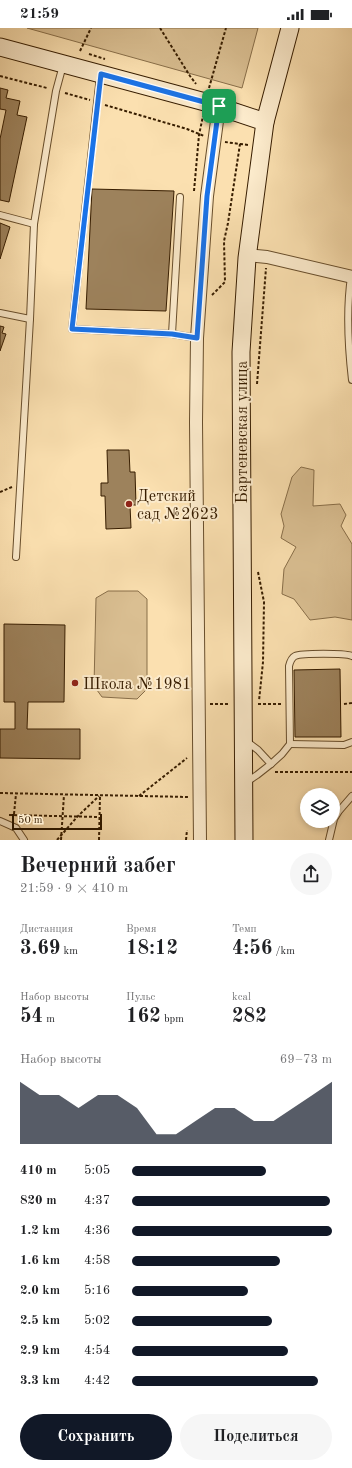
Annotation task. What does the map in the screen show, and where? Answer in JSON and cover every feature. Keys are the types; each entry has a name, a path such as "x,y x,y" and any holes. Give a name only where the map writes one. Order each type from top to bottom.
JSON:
{"main road":[{"name":"Бартеневская улица","path":"244,840 241,352 247,255 265,122 290,28"},
{"path":"0,47 63,65 209,98 265,122"}],"street":[{"path":"200,840 196,422 197,338 207,196 214,140 209,98"},
{"path":"247,255 267,257 352,277"}],"lane":[{"path":"16,557 34,224 56,91 63,65"},
{"path":"101,74 72,329 172,334 197,338"},
{"path":"172,334 180,197"},
{"path":"0,215 34,224"},
{"path":"352,277 348,294 348,338 352,380"},
{"path":"0,313 30,319"},
{"path":"244,784 257,776 271,764 290,744 289,666 292,658 301,655 344,654 352,656"},
{"path":"243,739 258,750 271,764"},
{"path":"290,744 344,745 352,742"},
{"path":"329,840 334,819 352,796"},
{"path":"0,821 16,828 24,840"}],"path":[{"path":"80,51 91,28"},
{"path":"160,28 197,85"},
{"path":"194,195 199,135 209,98 209,89 226,28"},
{"path":"0,76 188,129 199,135 214,140 240,144 224,241 225,282 211,296 200,298"},
{"path":"256,389 267,257"},
{"path":"257,565 264,602 263,662 258,704 290,703"},
{"path":"344,704 352,703"},
{"path":"204,704 229,704"},
{"path":"139,796 188,757 188,765"},
{"path":"272,772 352,772"},
{"path":"0,793 188,797"},
{"path":"13,827 16,794"},
{"path":"61,840 64,795"},
{"path":"57,840 78,816 100,796"},
{"path":"99,840 100,796"},
{"path":"7,814 99,817"}],"shaded area":[{"path":"27,28 258,28 242,88"},
{"path":"301,467 314,470 313,506 340,504 346,515 341,526 352,544 352,620 335,617 310,620 294,599 282,594 284,569 296,547 281,538 284,526 281,514 292,477"},
{"path":"108,591 138,591 147,599 147,689 137,699 102,697 94,686 96,598"}],"building":[{"path":"0,88 8,90 6,98 20,101 17,115 27,117 9,202 0,200 0,139 6,110 0,109"},
{"path":"92,189 174,191 166,311 86,309"},
{"path":"0,223 10,227 0,259"},
{"path":"0,326 4,327 2,333 6,334 0,351"},
{"path":"107,450 129,450 130,472 135,472 136,505 130,505 131,528 106,529 105,496 101,496 101,483 108,483"},
{"path":"4,624 65,625 64,702 28,702 27,729 80,729 80,759 0,758 0,729 15,729 15,702 4,702"},
{"path":"340,669 341,737 295,737 294,670"}],"place":[{"name":"Детский сад №2623","path":"129,504"},
{"name":"Школа №1981","path":"75,683"}],"route":[{"path":"101,74 219,106 207,196 197,338 172,334 72,329 101,74"}]}
